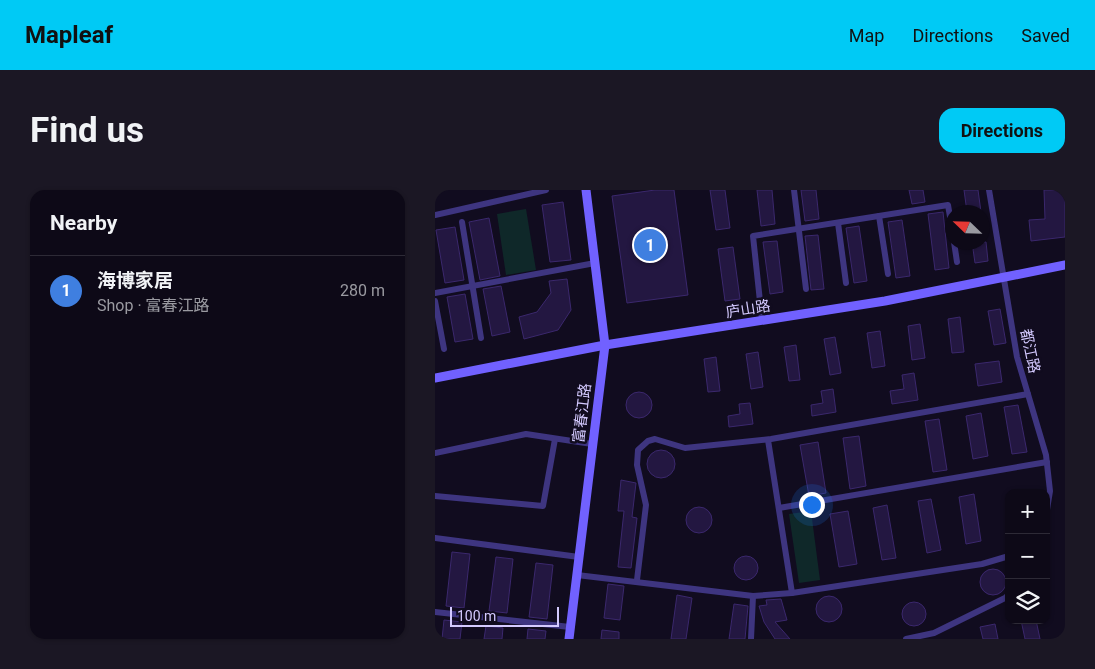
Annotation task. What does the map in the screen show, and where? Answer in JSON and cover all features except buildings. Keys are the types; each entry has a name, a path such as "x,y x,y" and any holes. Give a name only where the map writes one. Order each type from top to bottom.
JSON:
{"street":[{"path":"435,215 546,190"},
{"name":"富春江路","path":"569,639 605,344 586,190"},
{"path":"794,190 807,289"},
{"name":"都江路","path":"989,190 1017,357 1047,462 1050,489"},
{"path":"762,320 753,236 945,205"},
{"path":"879,216 888,274"},
{"path":"462,222 481,338"},
{"path":"838,223 846,283"},
{"path":"955,250 957,262"},
{"path":"435,293 595,263"},
{"name":"庐山路","path":"435,378 605,344 885,301 1065,265"},
{"path":"435,302 444,349"},
{"path":"637,580 645,505 637,465 638,450 648,441 655,439 685,448 768,440 1028,394"},
{"path":"435,454 526,434 593,444"},
{"path":"435,496 543,506 555,439"},
{"path":"768,440 792,593"},
{"path":"779,508 1047,462"},
{"path":"435,538 579,557"},
{"path":"577,574 753,596 792,593 981,564 1005,557"},
{"path":"751,639 753,596"},
{"path":"906,639 934,633 1005,598"},
{"path":"435,612 570,627"}],"green space":[{"path":"526,209 536,270 506,275 497,214"},
{"path":"811,511 820,580 799,583 789,514"}],"place":[{"name":"海博家居","path":"650,245"}]}
